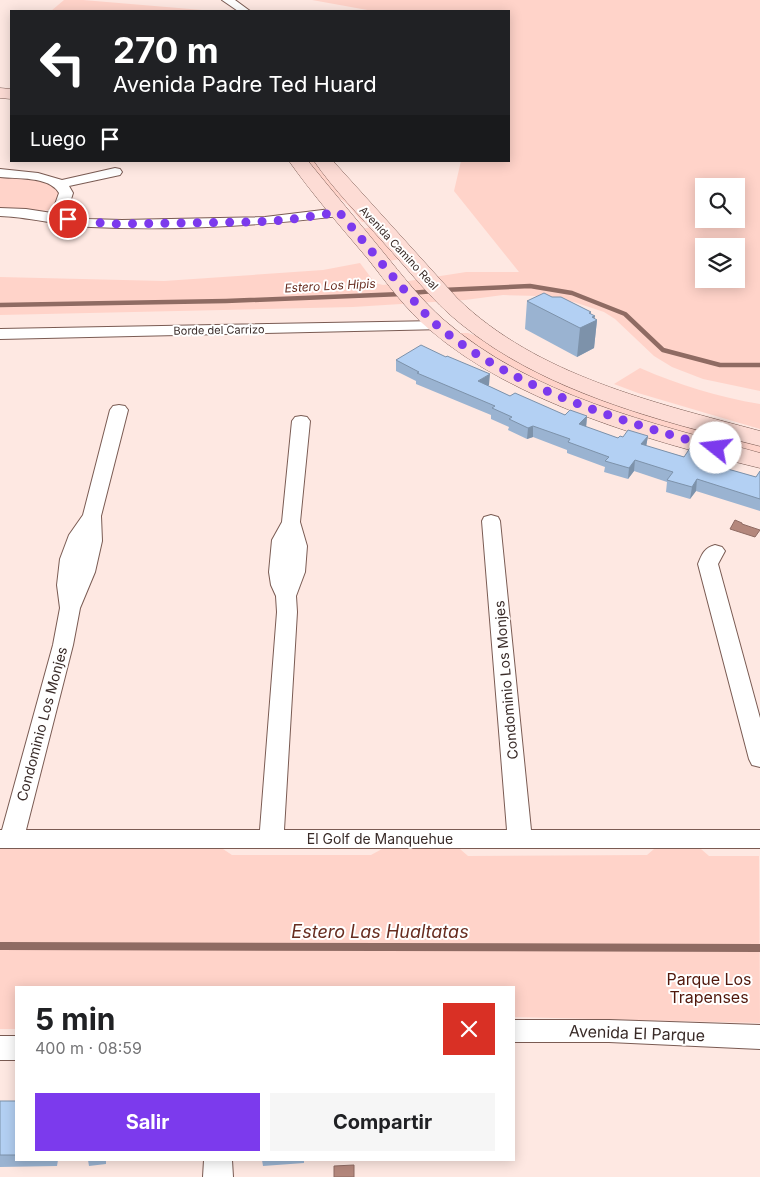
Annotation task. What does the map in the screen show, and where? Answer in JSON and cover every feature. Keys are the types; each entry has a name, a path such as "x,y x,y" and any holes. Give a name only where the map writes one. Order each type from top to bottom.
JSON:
{"main road":[{"name":"Avenida Camino Real","path":"299,162 390,273 430,318 493,363 558,396 626,421 723,440 760,440"},
{"name":"Avenida Camino Real","path":"324,162 375,223 412,262 454,306 488,334 536,362 580,382 723,440 760,461"},
{"path":"343,216 362,224 375,223"},
{"path":"430,318 488,334"}],"street":[{"path":"228,0 243,10"},
{"path":"245,0 257,10"},
{"path":"0,173 49,180 61,184 115,172"},
{"path":"58,217 66,193 61,184"},
{"path":"0,212 26,213 110,224 245,222 343,216"},
{"name":"Borde del Carrizo","path":"0,334 430,318"},
{"name":"Condominio Los Monjes","path":"6,839 63,645 70,608 85,572 92,541 92,516 119,410"},
{"path":"271,840 287,620 286,596 295,572 297,546 291,522 301,421"},
{"name":"Condominio Los Monjes","path":"491,521 520,839"},
{"path":"715,551 711,555 708,564 760,759"},
{"name":"El Golf de Manquehue","path":"6,839 760,839"},
{"name":"Avenida El Parque","path":"515,1031 609,1031 760,1037"},
{"path":"0,1048 15,1048"},
{"path":"218,1161 218,1177"}],"green space":[{"path":"64,0 83,0 202,10 52,10"},
{"path":"312,0 760,0 760,391 703,379 672,367 654,356 615,319 604,312 574,302 539,296 503,295 465,300 353,307 0,315 0,277 164,281 323,270 360,263 375,283 383,285 466,272 519,272 454,191 461,162 510,162 510,10 367,10"},
{"path":"307,162 317,162 365,222 362,222 347,204 329,190"},
{"path":"0,176 48,182 59,190 57,207 44,211 0,208"},
{"path":"371,227 401,259 388,261 362,229"},
{"path":"459,333 468,333 480,337 708,432 705,435 706,439 626,415 549,385 484,351"},
{"path":"640,368 699,390 760,404 760,429 638,393 614,384"},
{"path":"733,437 760,445 760,455 727,446 724,442 726,438"},
{"name":"Parque Los Trapenses","path":"0,846 223,849 232,855 371,855 382,849 460,849 468,856 647,855 654,849 701,849 709,856 759,856 760,1023 515,1017 515,986 15,986 15,1029 0,1029"}],"shaded area":[{"path":"735,520 760,530 755,537 730,529"},
{"path":"354,1165 354,1177 334,1177 334,1166"}],"building":[{"path":"544,293 552,297 561,297 591,312 589,313 595,316 592,317 597,320 580,328 527,301"},
{"path":"421,345 490,374 478,381 510,396 515,393 565,415 570,410 587,416 579,424 618,438 620,436 623,437 628,430 648,436 641,444 684,457 690,448 709,453 703,462 756,477 760,471 760,499 697,479 692,487 667,480 673,472 635,460 629,468 605,461 609,457 568,442 570,439 533,426 528,428 509,419 512,417 492,408 495,406 417,373 419,372 396,360"},
{"path":"0,1101 15,1101 15,1155 0,1155"}],"waterway":[{"name":"Estero Los Hipis","path":"443,290 530,286 572,293 625,314 663,350 720,365 760,365"},
{"name":"Estero Los Hipis","path":"411,293 434,291"},
{"name":"Estero Los Hipis","path":"0,305 226,301 402,294"},
{"name":"Estero Las Hualtatas","path":"0,946 760,948"}],"route":[{"path":"68,219 88,223 110,224 254,222 287,220 339,212 428,317 458,341 481,356 538,387 581,405 626,421 716,448"}]}
